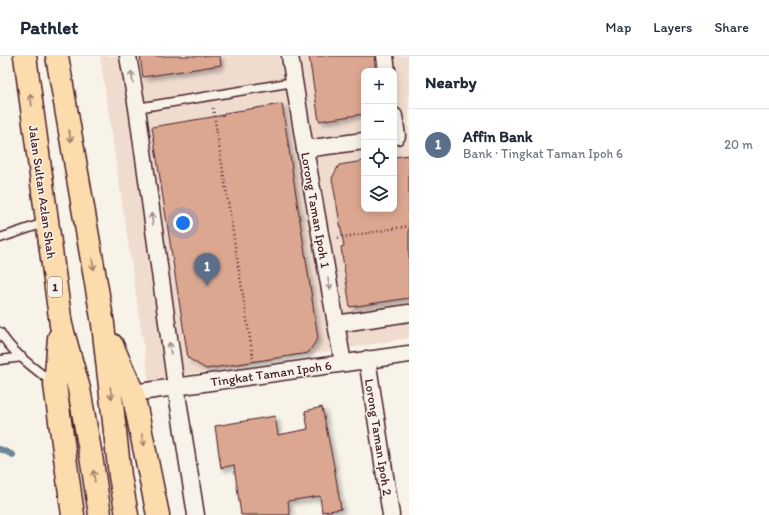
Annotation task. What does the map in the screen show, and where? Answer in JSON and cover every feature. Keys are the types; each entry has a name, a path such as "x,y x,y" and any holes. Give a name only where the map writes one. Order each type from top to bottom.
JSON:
{"main road":[{"name":"Jalan Sultan Azlan Shah","path":"25,56 61,325 79,389 100,515"},
{"path":"57,56 103,324 120,476 127,515"},
{"path":"103,324 133,393 158,515"},
{"path":"61,325 55,385 73,515"}],"street":[{"path":"128,56 137,108 176,387 196,515"},
{"name":"Lorong Taman Ipoh 1","path":"290,56 343,363"},
{"path":"385,56 387,68"},
{"path":"397,126 400,136"},
{"path":"305,149 361,141"},
{"path":"336,324 409,313"},
{"name":"Tingkat Taman Ipoh 6","path":"133,393 409,354"},
{"name":"Lorong Taman Ipoh 2","path":"367,359 391,515"}],"lane":[{"path":"137,108 294,82"},
{"path":"0,238 47,222"},
{"path":"0,332 4,339 22,357 55,385"},
{"path":"0,360 22,357"}],"path":[{"path":"211,96 256,375"},
{"path":"321,240 409,226"}],"shaded area":[{"path":"100,56 409,56 409,338 149,381"}],"building":[{"path":"140,56 220,56 221,65 143,77"},
{"path":"309,56 374,56 376,68 361,68 361,114 319,121"},
{"path":"282,104 318,338 308,353 206,369 188,358 152,127 224,115 224,113"},
{"path":"409,155 409,298 350,307 341,247 344,246 332,178 339,165 361,161 361,212 397,212 397,157"},
{"path":"322,407 341,509 322,512 320,496 288,501 290,515 241,515 234,465 221,468 215,426 275,416 278,435 308,429 305,411"}],"waterway":[{"path":"0,449 13,455"}],"place":[{"name":"Affin Bank","path":"207,286"}]}
